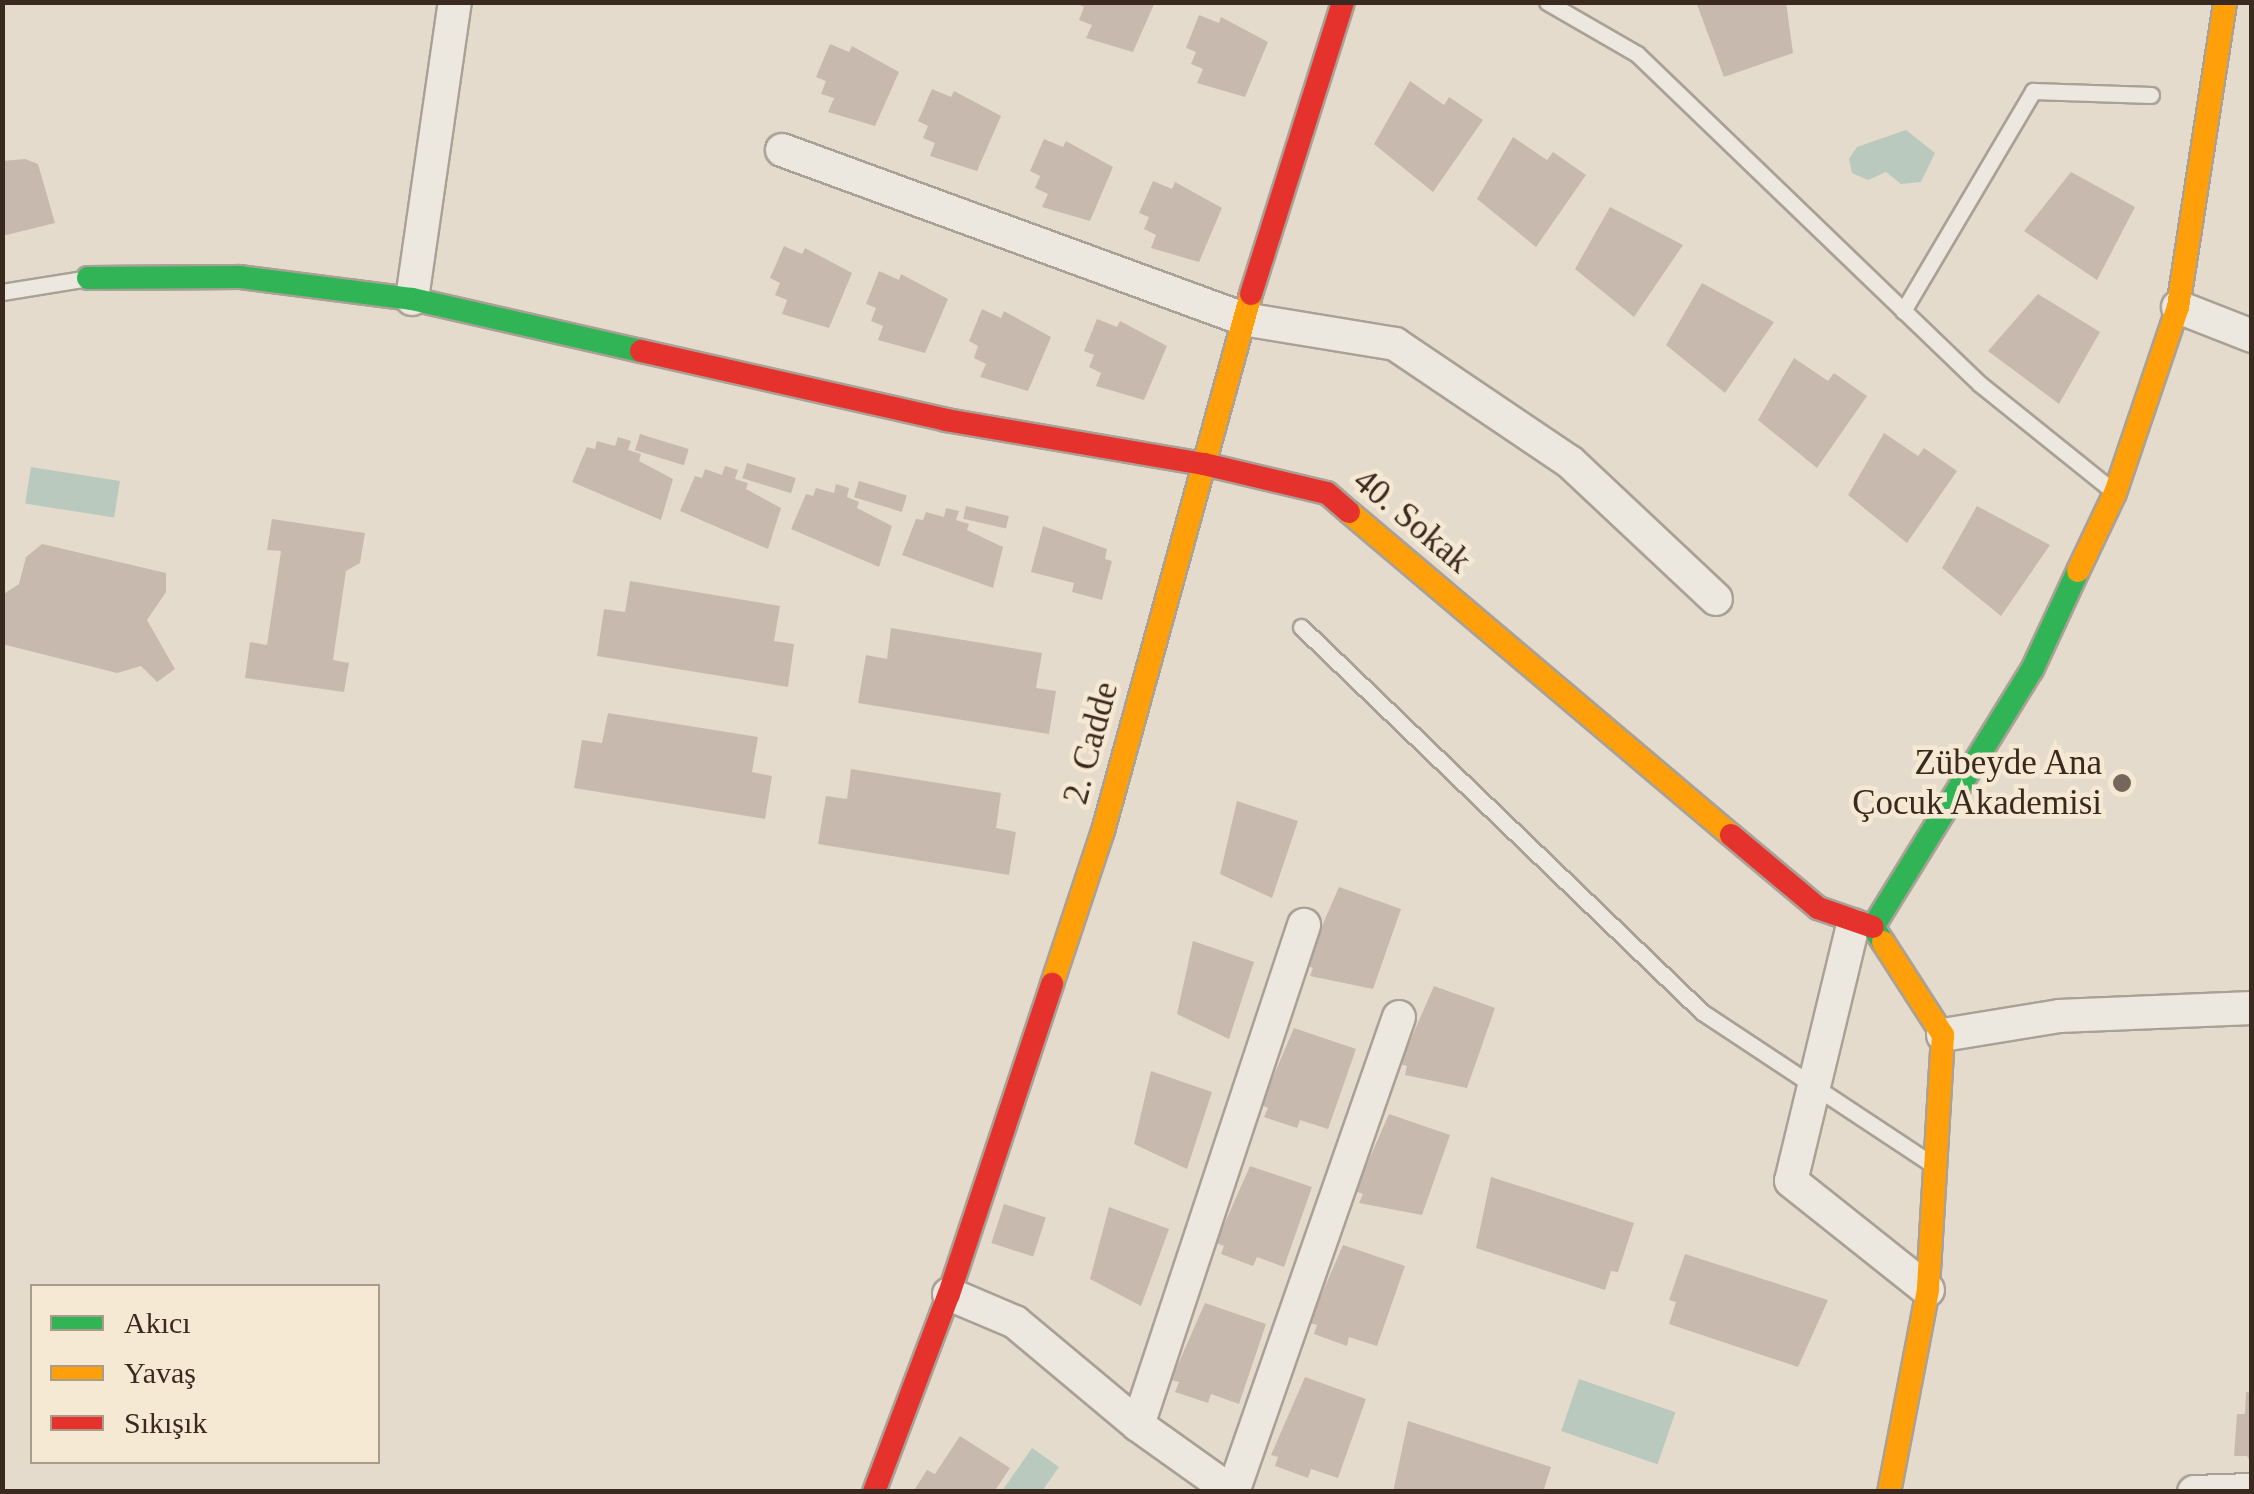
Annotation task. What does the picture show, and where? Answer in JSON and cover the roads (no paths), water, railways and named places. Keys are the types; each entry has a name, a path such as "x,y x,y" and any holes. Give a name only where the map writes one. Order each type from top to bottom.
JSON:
{"street":[{"path":"412,299 455,2"},
{"name":"2. Cadde","path":"874,1492 949,1294 1103,832 1244,320 1343,2"},
{"path":"1928,1290 1791,1181 1814,1086 1863,926 2032,670 2115,492 2178,307 2225,2"},
{"path":"782,150 1244,320 1394,344 1570,462 1716,599"},
{"name":"40. Sokak","path":"88,278 240,277 412,299 946,420 1204,464 1327,493 1818,908 1863,926"},
{"path":"2178,307 2252,336"},
{"path":"1138,1425 1304,925"},
{"path":"1863,926 1943,1036 1939,1169 1928,1290 1889,1492"},
{"path":"1943,1036 2060,1016 2252,1008"},
{"path":"949,1294 1015,1322 1138,1425 1232,1492 1399,1017"},
{"path":"2197,1491 2252,1490"}],"lane":[{"path":"1547,2 1637,54 1980,384 2115,492"},
{"path":"1903,311 2033,90 2151,95"},
{"path":"2,292 88,278"},
{"path":"1301,627 1702,1012 1939,1169"}],"place":[{"name":"Zübeyde Ana Çocuk Akademisi","path":"2122,783"}]}
